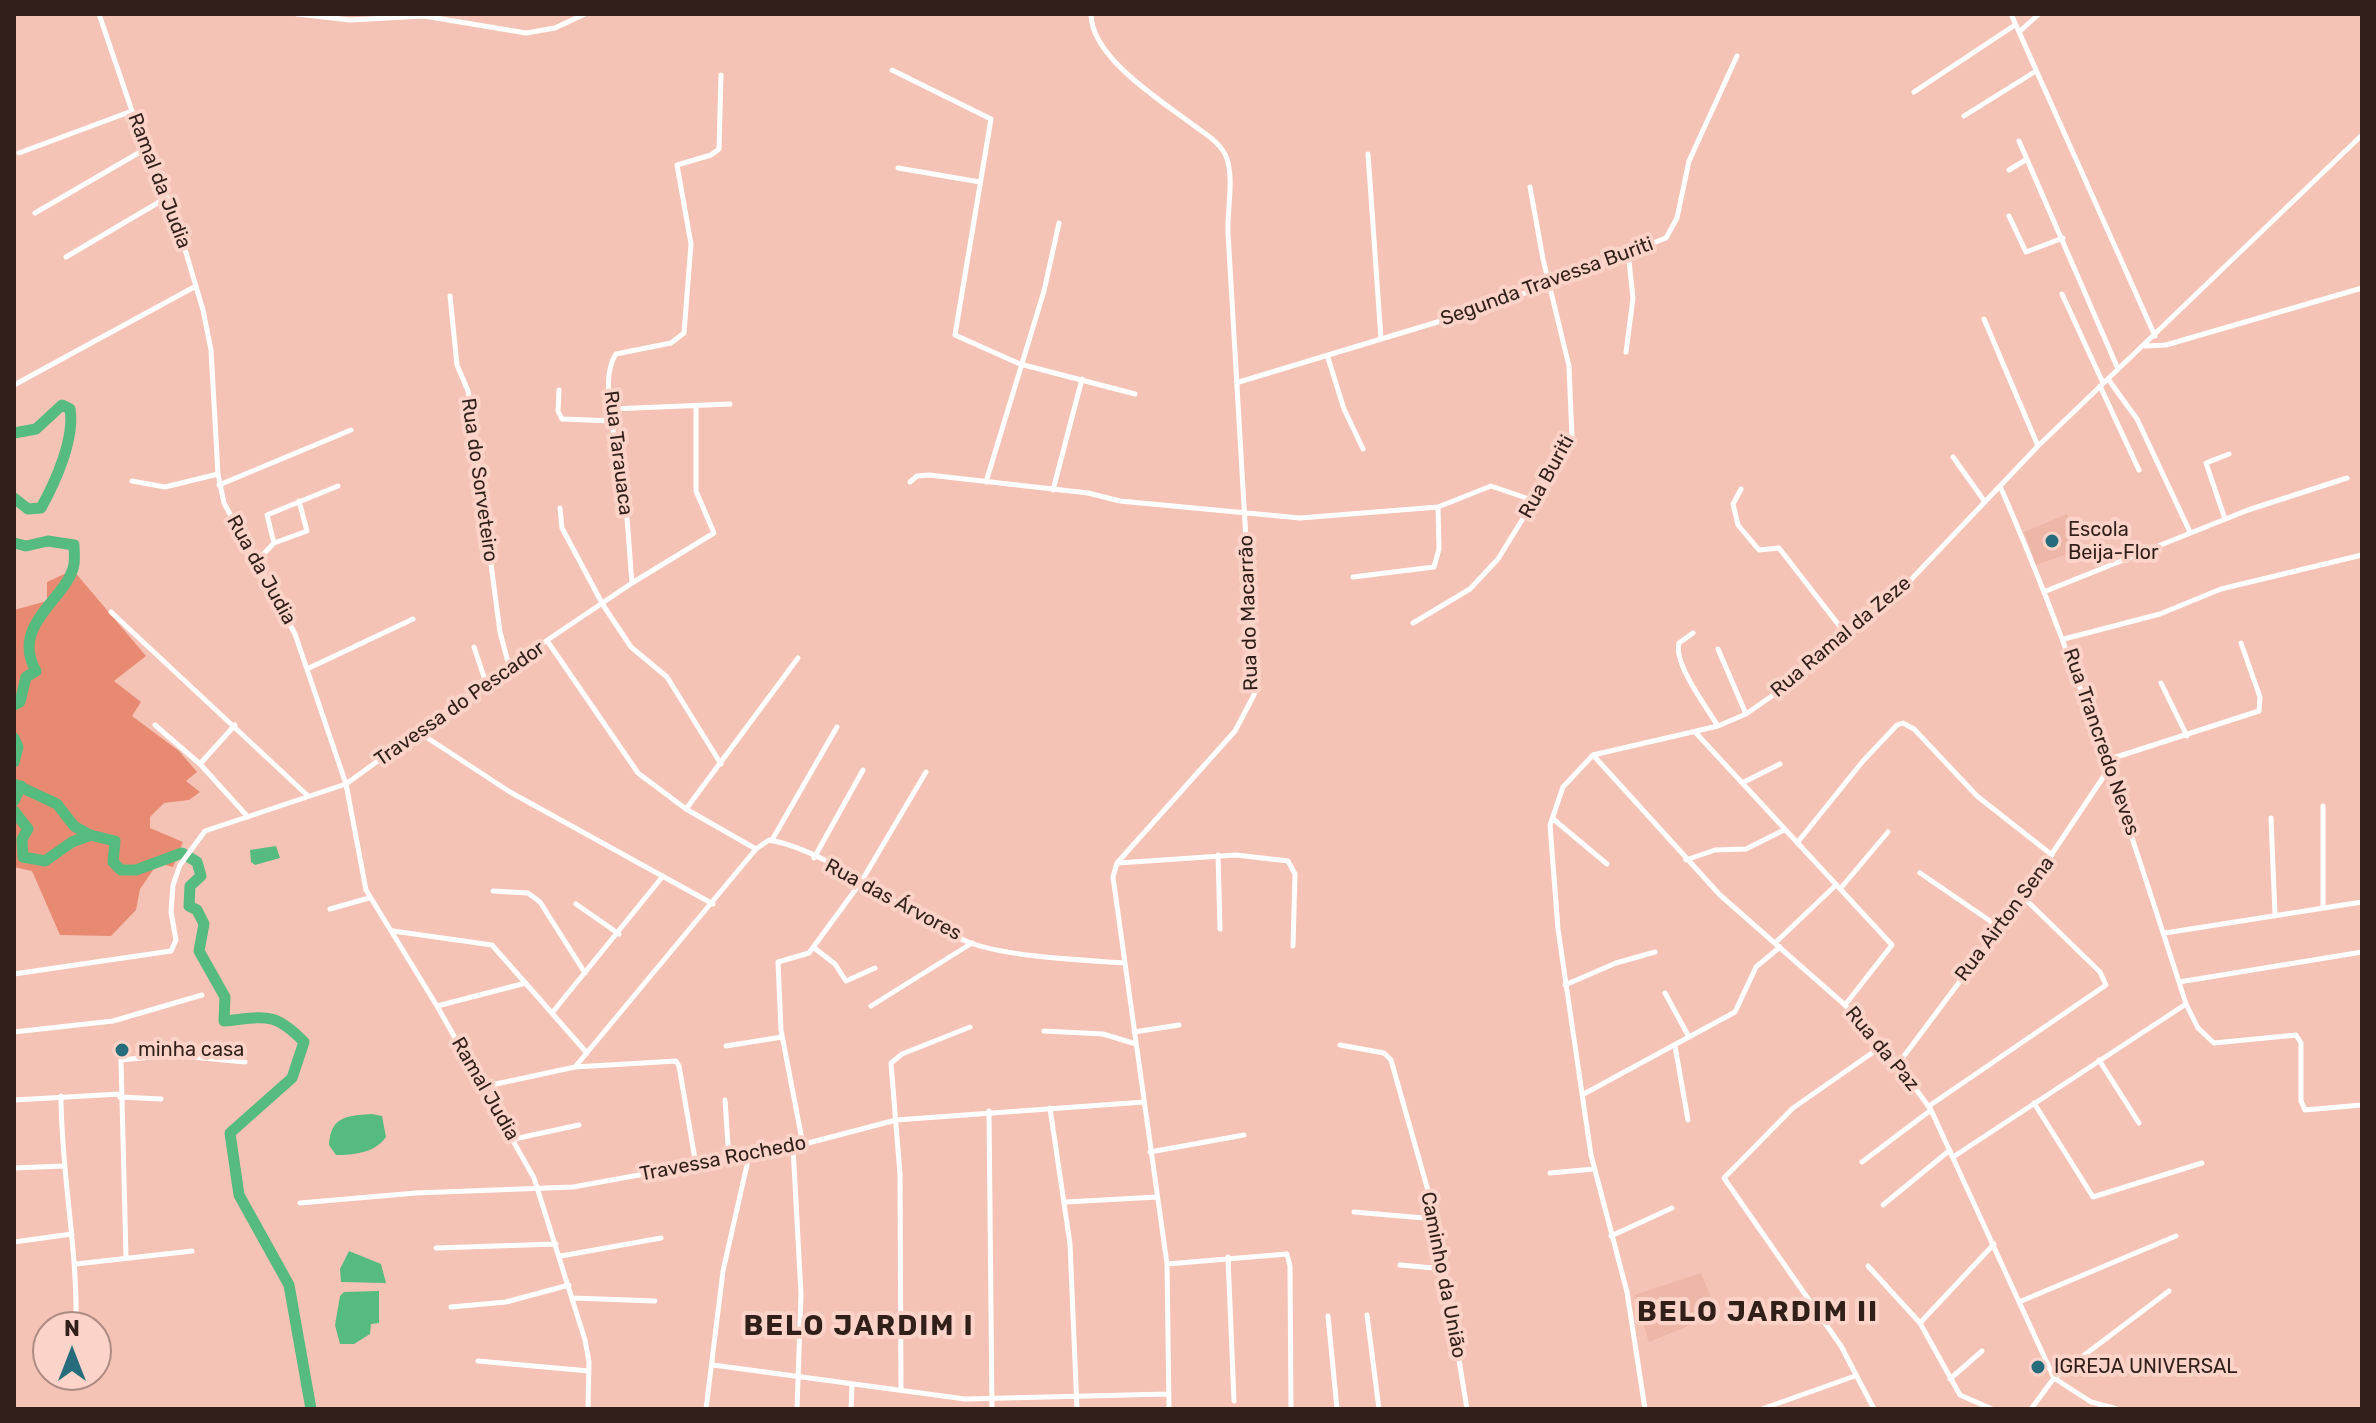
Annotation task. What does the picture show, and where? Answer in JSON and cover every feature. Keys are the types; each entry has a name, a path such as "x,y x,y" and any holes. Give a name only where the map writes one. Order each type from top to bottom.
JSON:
{"street":[{"name":"Ramal da Judia","path":"99,14 196,286 211,350"},
{"path":"297,14 350,20 424,16 526,33 555,28 585,14"},
{"name":"Rua do Macarrão","path":"1091,14 1093,33 1105,51 1141,85 1215,141 1226,156 1256,686 1253,702 1220,750 1117,863"},
{"path":"2019,32 2039,14"},
{"path":"2013,15 2155,336"},
{"path":"1914,92 2015,25"},
{"name":"Segunda Travessa Buriti","path":"1239,382 1328,358 1551,284 1670,235 1689,161 1737,56"},
{"path":"892,70 991,119 955,335 1020,364 1135,394"},
{"path":"1964,116 2036,71"},
{"name":"Rua Tarauaca","path":"632,583 609,372 613,357 621,352 671,343 684,333 691,244 677,165 711,155 719,149 721,75"},
{"path":"19,153 132,111"},
{"name":"Rua Ramal da Zeze","path":"1593,755 1718,726 1746,714 1784,689 1904,587 2038,446 2362,135"},
{"path":"2019,141 2118,369"},
{"path":"35,213 147,148"},
{"path":"1368,154 1381,339"},
{"path":"2009,170 2027,159"},
{"path":"898,168 980,182"},
{"name":"Rua Buriti","path":"1413,623 1478,581 1498,559 1567,449 1574,430 1569,366 1543,259 1530,187"},
{"path":"66,257 166,198"},
{"path":"2009,216 2026,252 2063,238"},
{"path":"986,482 1044,291 1059,223"},
{"path":"1626,352 1633,298 1628,252"},
{"path":"14,385 196,286"},
{"path":"2144,346 2166,345 2362,288"},
{"path":"2062,294 2104,383 2139,470"},
{"name":"Rua do Sorveteiro","path":"450,296 457,365 468,391 500,632 509,666"},
{"path":"1984,319 2038,446"},
{"name":"Rua da Judia","path":"211,350 218,474 224,503 281,603 346,784"},
{"path":"1328,358 1344,409 1363,449"},
{"path":"1053,490 1082,379"},
{"path":"2104,383 2137,419 2190,532"},
{"path":"559,390 558,411 562,419 613,421"},
{"path":"611,409 730,404"},
{"name":"Travessa do Pescador","path":"14,974 171,951 176,940 171,893 180,865 205,831 346,784 509,666 632,583 714,533 696,491 696,406"},
{"path":"219,485 351,430"},
{"path":"2225,519 2206,463 2229,454"},
{"path":"1953,457 1985,502"},
{"path":"132,481 165,487 218,474"},
{"path":"910,482 917,476 929,475 1120,501 1321,518 1438,507 1480,488 1496,486 1535,501"},
{"path":"2046,591 2190,532 2347,478"},
{"path":"274,543 267,515 338,486"},
{"name":"Rua Trancredo Neves","path":"2000,486 2064,639 2165,933 2186,1004 2209,1040 2293,1034 2301,1043 2301,1101 2305,1110 2362,1105"},
{"path":"1741,489 1733,504 1738,525 1759,550 1779,548 1848,637"},
{"path":"256,563 258,556 274,543 301,536 307,531 299,501"},
{"path":"1353,577 1435,566 1439,549 1438,507"},
{"path":"560,508 562,528 603,605 631,647 667,677 721,764"},
{"path":"2064,639 2160,614 2221,589 2362,555"},
{"path":"111,612 308,796"},
{"path":"307,669 413,619"},
{"path":"1693,633 1679,643 1677,649 1693,687 1718,726"},
{"path":"548,642 631,765 657,790 756,849"},
{"path":"2104,761 2259,711 2260,697 2241,643"},
{"path":"474,647 486,683"},
{"path":"1718,649 1746,714"},
{"path":"686,809 798,658"},
{"path":"2161,683 2187,736"},
{"path":"1797,843 1863,761 1900,723 1914,729 1962,781 2052,855"},
{"path":"155,725 200,764 248,817"},
{"path":"200,764 235,725"},
{"path":"575,1067 756,849 772,840 837,727"},
{"path":"1695,732 1888,938 1891,948 1845,1005"},
{"path":"420,733 510,792 713,904"},
{"path":"1593,755 1568,779 1551,817 1554,886 1565,985 1594,1169 1633,1325 1645,1409"},
{"name":"Rua da Paz","path":"1593,755 1686,860 1845,1005 1898,1064 1930,1108 2054,1378"},
{"path":"1742,783 1780,764"},
{"path":"814,858 863,770"},
{"name":"Rua Airton Sena","path":"1898,1064 2023,897 2108,770"},
{"path":"803,1145 782,1037 778,962 806,955 813,947 861,882 926,772"},
{"name":"Ramal Judia","path":"346,784 369,898 437,1006 514,1139 539,1190 585,1340 589,1371 588,1409"},
{"path":"2323,806 2323,908"},
{"path":"1551,817 1607,864"},
{"path":"2271,818 2275,914"},
{"path":"1686,860 1715,850 1746,849 1784,830"},
{"path":"1582,1095 1735,1012 1756,967 1838,887 1888,832"},
{"name":"Rua das Árvores","path":"772,840 861,882 972,943 1073,959 1124,963"},
{"path":"1218,855 1220,929"},
{"path":"1169,1409 1167,1264 1124,963 1114,882 1117,863 1248,855 1292,864 1293,946"},
{"path":"1920,873 1999,927"},
{"path":"552,1013 663,876"},
{"path":"493,891 528,893 540,902 585,973"},
{"path":"1862,1162 1930,1108 2107,983 2100,972 2023,897"},
{"path":"330,909 369,898"},
{"path":"2165,933 2362,902"},
{"path":"576,904 619,934"},
{"path":"392,931 492,945 587,1053"},
{"path":"871,1006 972,943"},
{"path":"813,947 835,964 844,980 875,968"},
{"path":"1565,985 1599,969 1655,952"},
{"path":"2179,982 2362,952"},
{"path":"437,1006 526,983"},
{"path":"1665,993 1689,1037"},
{"path":"14,1032 113,1021 202,995"},
{"path":"1883,1205 1952,1153 2186,1004"},
{"path":"1134,1032 1179,1025"},
{"path":"901,1390 892,1060 970,1027"},
{"path":"1044,1031 1103,1034 1136,1044"},
{"path":"726,1046 782,1037"},
{"name":"Caminho da União","path":"1340,1045 1384,1053 1391,1060 1436,1219 1467,1409"},
{"path":"1675,1046 1688,1120"},
{"path":"1874,1409 1841,1346 1724,1178 1793,1108 1882,1046"},
{"path":"126,1257 120,1095 122,1057 171,1055 245,1062"},
{"path":"2099,1060 2139,1123"},
{"path":"482,1087 575,1067 676,1061 696,1165"},
{"path":"14,1100 120,1095 161,1099"},
{"path":"61,1096 63,1166 76,1264 76,1311"},
{"path":"725,1100 729,1159"},
{"name":"Travessa Rochedo","path":"300,1203 416,1193 539,1190 749,1156 896,1120 1144,1102"},
{"path":"2034,1103 2093,1197 2202,1163"},
{"path":"1050,1107 1066,1202 1077,1409"},
{"path":"989,1111 992,1409"},
{"path":"514,1139 579,1125"},
{"path":"1150,1152 1244,1135"},
{"path":"793,1147 801,1294 797,1409"},
{"path":"706,1409 723,1271 749,1156"},
{"path":"14,1168 63,1166"},
{"path":"1550,1173 1594,1169"},
{"path":"1066,1202 1157,1197"},
{"path":"1611,1236 1672,1208"},
{"path":"1354,1212 1436,1219"},
{"path":"14,1242 72,1234"},
{"path":"2019,1302 2176,1236"},
{"path":"561,1256 661,1238"},
{"path":"436,1248 556,1244"},
{"path":"1920,1323 1994,1244"},
{"path":"76,1264 192,1251"},
{"path":"1167,1264 1287,1254 1290,1266 1291,1409"},
{"path":"1228,1257 1234,1401"},
{"path":"1400,1265 1445,1269"},
{"path":"1868,1266 1920,1323 1950,1379 1964,1398 1992,1409"},
{"path":"451,1307 506,1302 569,1285"},
{"path":"2031,1409 2054,1378 2169,1291"},
{"path":"573,1298 655,1301"},
{"path":"1367,1315 1379,1409"},
{"path":"1328,1316 1337,1409"},
{"path":"1950,1379 1982,1351"},
{"path":"478,1361 589,1371"},
{"path":"713,1365 965,1399 1168,1394"},
{"path":"1762,1409 1855,1376"},
{"path":"2054,1378 2089,1406 2117,1409"},
{"path":"851,1409 852,1385"}],"shaded area":[{"name":"Escola Beija-Flor","path":"2067,514 2081,549 2036,565 2024,532"},
{"path":"73,570 146,656 114,681 141,702 132,716 179,751 197,772 186,781 200,792 189,800 164,803 150,817 150,828 183,842 173,867 158,863 140,889 136,910 111,936 60,935 32,871 14,867 14,610 47,601 47,582"},
{"path":"276,846 280,858 255,865 251,862 250,850"},
{"path":"382,1116 386,1137 376,1147 364,1152 336,1155 329,1145 330,1135 337,1123 347,1117"},
{"path":"349,1251 381,1264 386,1283 341,1282 340,1269"},
{"path":"1701,1273 1718,1314 1649,1342 1634,1295"},
{"path":"379,1291 379,1323 371,1324 370,1334 354,1344 340,1344 335,1325 340,1296 344,1292"}],"waterway":[{"path":"14,433 36,429 62,405 70,409 67,446 41,508 28,509 14,498"},
{"path":"14,543 26,546 48,541 74,545 74,564 70,576 35,625 30,639 30,654 36,671 26,677 20,702 14,705"},
{"path":"14,738 18,747 14,762"},
{"path":"14,784 57,804 74,826 90,835 115,841 113,862 121,870 136,870 182,853 197,862 201,876 190,886 189,906 197,910 204,924 199,951 225,997 224,1021 268,1018 285,1025 304,1042 292,1078 230,1133 239,1195 289,1285 311,1409"},
{"path":"14,801 21,786"},
{"path":"14,811 28,829 22,839 23,857 45,861 72,842 91,835"}],"place":[{"name":"Escola Beija-Flor","path":"2052,541"},
{"name":"minha casa","path":"122,1050"},
{"name":"IGREJA UNIVERSAL","path":"2038,1367"}],"district":[{"name":"BELO JARDIM II","path":"1758,1313"},
{"name":"BELO JARDIM I","path":"859,1327"}]}
